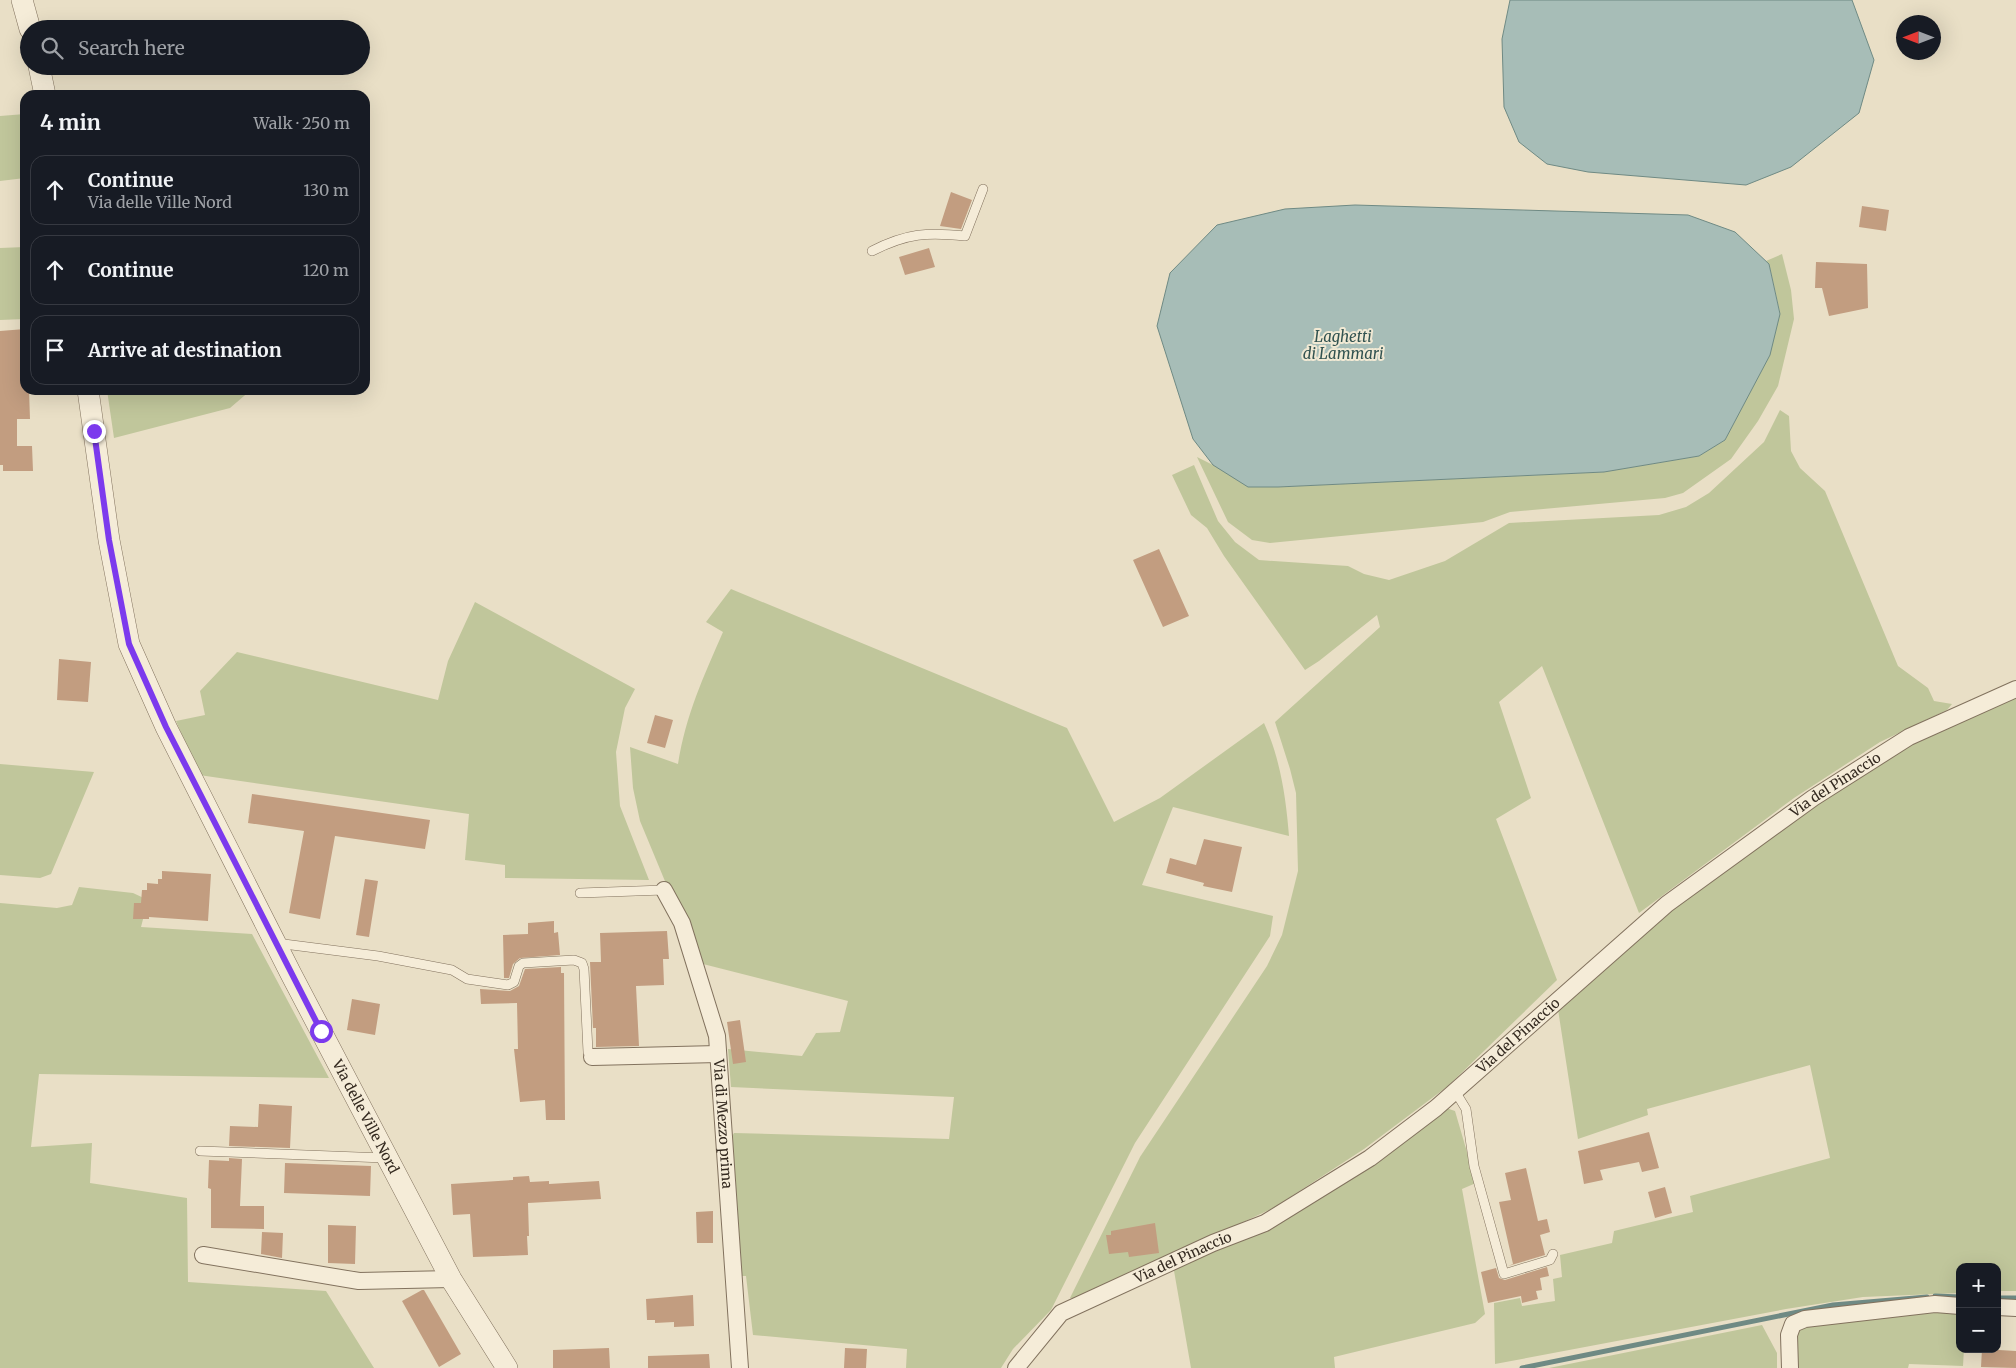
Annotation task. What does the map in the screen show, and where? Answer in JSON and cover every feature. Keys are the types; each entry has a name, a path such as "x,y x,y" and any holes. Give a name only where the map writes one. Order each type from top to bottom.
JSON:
{"street":[{"path":"22,0 28,20"},
{"path":"41,75 44,90"},
{"name":"Via delle Ville Nord","path":"89,395 109,540 129,644 166,727 451,1280 507,1368"},
{"name":"Via del Pinaccio","path":"1016,1368 1061,1313 1213,1244 1265,1223 1370,1158 1455,1091 1667,904 1813,798 1909,736 2016,689"},
{"name":"Via di Mezzo prima","path":"664,890 682,923 717,1036 740,1368"},
{"path":"592,1057 718,1054"},
{"path":"203,1255 359,1281 451,1280"},
{"path":"1790,1368 1789,1335 1793,1324 1805,1319 1935,1304 1956,1306"},
{"path":"2001,1307 2016,1308"}],"lane":[{"path":"872,251 892,240 932,233 966,236 983,189"},
{"path":"580,893 664,890"},
{"path":"276,943 378,956 452,970 466,979 508,985 514,982 519,966 523,963 574,960 582,963 584,969 588,1052 592,1057"},
{"path":"1455,1091 1466,1109 1474,1166 1504,1274 1550,1260 1552,1254"},
{"path":"200,1151 388,1158"}],"green space":[{"path":"20,114 20,179 0,181 0,116"},
{"path":"20,247 20,319 0,320 0,248"},
{"path":"1782,254 1791,290 1794,319 1778,386 1758,421 1731,459 1683,493 1665,498 1510,512 1483,522 1270,543 1252,540 1228,522 1197,457 1213,465 1278,487 1603,472 1699,456 1725,440 1780,313 1769,264 1766,261"},
{"path":"108,395 245,395 230,408 114,438"},
{"path":"1780,410 1789,416 1791,451 1800,468 1825,491 1898,666 1928,688 1934,701 1952,704 1947,710 1880,742 1794,798 1639,913 1542,666 1499,702 1531,798 1496,819 1557,980 1448,1086 1364,1149 1275,1207 1083,1298 1070,1298 1140,1157 1267,966 1282,935 1298,871 1296,793 1275,722 1380,627 1377,615 1305,670 1224,556 1207,528 1191,515 1172,475 1194,465 1218,521 1235,542 1259,560 1348,566 1364,574 1389,580 1445,561 1509,523 1659,515 1686,507 1709,493 1764,442"},
{"path":"731,589 1067,728 1114,822 1160,798 1264,723 1270,736 1281,778 1289,836 1173,807 1142,885 1273,916 1270,936 1135,1143 1051,1310 1013,1349 1001,1368 906,1368 907,1349 753,1335 746,1276 737,1276 729,1141 734,1133 949,1139 954,1097 731,1087 728,1049 802,1056 816,1033 840,1032 848,1001 703,964 640,821 633,788 630,747 678,764 690,712 723,632 706,622"},
{"path":"475,602 635,689 625,708 616,752 620,806 649,880 505,878 505,865 465,860 469,814 199,775 176,721 205,715 200,691 237,652 438,700 448,661"},
{"path":"2016,698 2016,1291 2001,1291 2001,1263 1956,1263 1956,1293 1863,1297 1786,1309 1495,1364 1494,1303 1520,1298 1522,1306 1555,1301 1553,1279 1562,1277 1560,1255 1612,1243 1614,1231 1693,1212 1690,1196 1830,1158 1810,1065 1647,1109 1648,1115 1578,1139 1557,1003 1698,888 1900,747"},
{"path":"0,764 94,772 51,874 40,878 0,875"},
{"path":"79,887 133,893 148,900 141,927 252,934 329,1078 39,1074 31,1147 92,1143 90,1183 187,1198 188,1282 326,1291 374,1368 0,1368 0,903 57,908 72,905"},
{"path":"1446,1108 1455,1111 1476,1183 1462,1189 1485,1314 1475,1323 1334,1357 1335,1368 1191,1368 1173,1265 1235,1240"},
{"path":"1956,1311 1956,1353 1964,1353 1963,1366 1909,1364 1908,1368 1794,1368 1794,1348 1797,1336 1799,1331 1809,1323"},
{"path":"1762,1325 1777,1353 1777,1368 1549,1368"}],"water":[{"path":"1510,0 1852,0 1874,60 1859,113 1791,167 1746,185 1588,172 1547,164 1519,142 1504,107 1502,39"},
{"name":"Laghetti di Lammari","path":"1355,205 1688,215 1735,232 1769,264 1780,314 1770,355 1725,440 1699,456 1604,472 1248,487 1213,465 1193,439 1157,326 1170,273 1217,225 1285,209"}],"building":[{"path":"951,192 972,200 961,229 940,226"},
{"path":"1862,206 1889,210 1886,231 1859,227"},
{"path":"929,248 935,267 905,275 899,257"},
{"path":"1816,262 1867,264 1868,308 1829,316 1822,288 1815,288"},
{"path":"20,329 20,395 29,395 30,419 17,419 17,446 32,446 33,471 3,471 3,465 0,465 0,331"},
{"path":"1159,549 1189,616 1163,627 1133,560"},
{"path":"59,659 91,662 88,702 57,700"},
{"path":"655,715 673,720 665,748 647,743"},
{"path":"252,794 430,820 425,849 335,836 320,919 289,913 304,831 248,823"},
{"path":"1204,839 1242,847 1232,892 1203,886 1204,883 1166,873 1170,858 1196,865"},
{"path":"162,871 211,874 208,921 149,917 149,919 133,919 134,903 141,903 142,890 147,890 147,883 158,884 158,879 162,879"},
{"path":"365,879 378,881 369,937 356,935"},
{"path":"554,921 554,933 558,932 560,955 520,958 513,964 509,978 504,978 503,935 528,934 528,923"},
{"path":"667,931 669,959 663,959 664,985 636,986 639,1046 596,1047 596,1028 593,1028 590,962 601,962 600,933"},
{"path":"561,967 561,973 564,973 565,1120 546,1120 545,1100 520,1102 514,1049 518,1049 517,1003 481,1004 480,989 510,991 519,986 525,969"},
{"path":"352,999 380,1004 375,1035 347,1030"},
{"path":"740,1020 746,1062 733,1064 727,1022"},
{"path":"259,1104 292,1106 290,1148 229,1146 230,1126 258,1127"},
{"path":"1649,1132 1659,1168 1642,1172 1639,1162 1600,1170 1603,1180 1584,1184 1578,1151"},
{"path":"229,1158 242,1159 240,1206 264,1206 264,1229 211,1228 211,1189 208,1188 209,1160 229,1161"},
{"path":"285,1163 371,1166 370,1196 284,1193"},
{"path":"1526,1168 1538,1221 1547,1219 1550,1232 1540,1235 1545,1255 1508,1266 1513,1264 1499,1202 1511,1200 1505,1173"},
{"path":"529,1176 530,1182 549,1181 549,1184 599,1181 601,1199 528,1203 528,1255 473,1257 470,1214 453,1215 451,1184 513,1180 513,1177"},
{"path":"1665,1187 1672,1213 1655,1218 1648,1192"},
{"path":"713,1211 713,1243 697,1243 696,1212"},
{"path":"1155,1223 1159,1253 1129,1257 1128,1252 1109,1254 1106,1235 1111,1235 1111,1231"},
{"path":"328,1225 356,1226 355,1264 328,1263"},
{"path":"262,1232 283,1233 282,1258 261,1254"},
{"path":"1547,1267 1549,1276 1540,1278 1542,1290 1536,1291 1538,1299 1522,1303 1521,1296 1488,1303 1481,1272 1496,1268 1499,1278 1505,1280"},
{"path":"424,1290 461,1354 439,1367 402,1301"},
{"path":"693,1295 694,1326 674,1327 674,1322 655,1323 655,1320 647,1320 646,1299"},
{"path":"609,1348 610,1368 553,1368 553,1350"},
{"path":"845,1348 867,1349 866,1368 844,1368"},
{"path":"2001,1350 2016,1351 2016,1368 1981,1367 1982,1353 2001,1353"},
{"path":"709,1354 710,1368 648,1368 648,1356"}],"waterway":[{"path":"1935,1296 1956,1297"},
{"path":"1522,1368 1833,1305 1927,1297"},
{"path":"2001,1298 2016,1298"}],"route":[{"path":"94,431 109,540 129,644 166,727 321,1031"}]}
